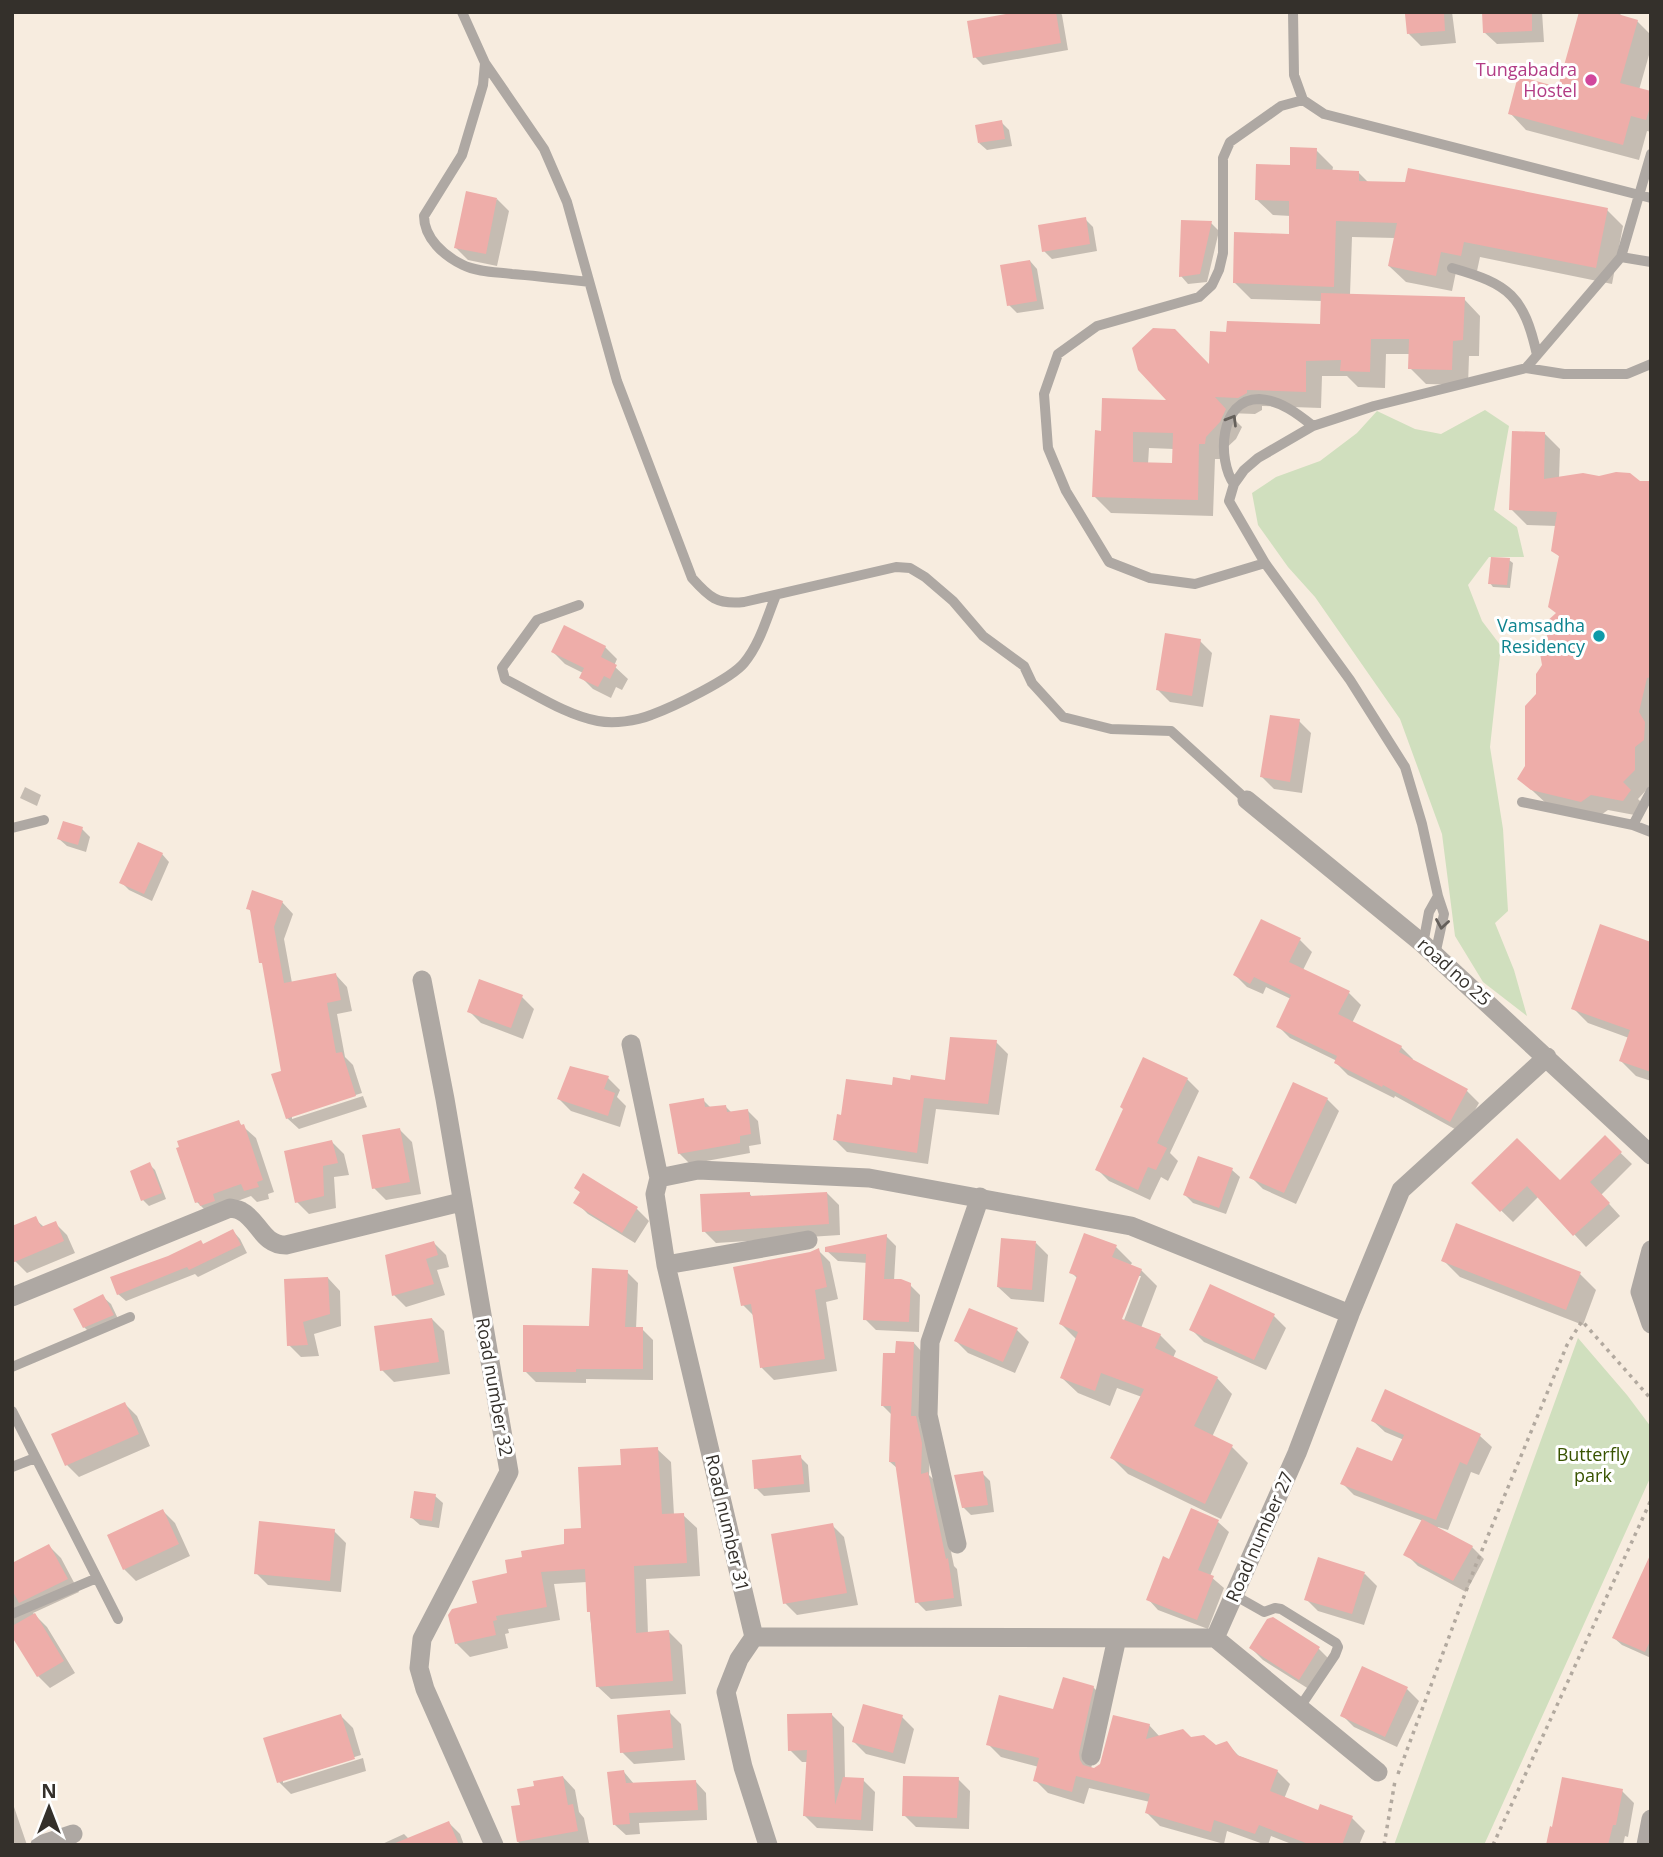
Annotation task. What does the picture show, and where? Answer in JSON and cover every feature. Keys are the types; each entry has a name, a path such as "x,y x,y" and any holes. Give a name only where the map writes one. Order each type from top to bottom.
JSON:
{"street":[{"name":"road no 25","path":"1248,800 1429,950 1651,1155"},
{"name":"Road number 32","path":"422,980 509,1472 422,1639 419,1668 425,1689 494,1845"},
{"name":"Road number 31","path":"631,1044 657,1186 666,1265 754,1637"},
{"name":"Road number 27","path":"1215,1638 1297,1453 1401,1190 1547,1057"},
{"path":"657,1186 698,1170 869,1178 981,1197 1131,1226 1350,1314"},
{"path":"957,1544 928,1415 930,1342 981,1197"},
{"path":"12,1297 230,1208 242,1211 270,1242 286,1245 461,1202"},
{"path":"666,1265 808,1240"},
{"path":"1651,1250 1640,1292 1651,1324"},
{"path":"768,1845 743,1767 726,1692 739,1659 754,1637 1215,1638 1378,1772"},
{"path":"1091,1756 1117,1638"},
{"path":"1646,1845 1651,1819"},
{"path":"40,1845 73,1834"}],"lane":[{"path":"462,12 485,63 544,149 566,202 617,381 692,578 708,596 727,604 896,567 910,568 953,601 984,636 1024,666 1032,683 1063,717 1111,729 1171,731 1248,800"},
{"path":"1293,12 1294,75 1303,100 1324,114 1646,197"},
{"path":"485,63 483,85 462,155 424,216 424,227 428,236 446,254 464,266 589,282"},
{"path":"1265,563 1195,584 1150,578 1109,562 1066,491 1048,448 1044,394 1058,354 1097,326 1199,297 1212,285 1223,253 1223,158 1230,142 1281,106 1303,100"},
{"path":"1526,368 1621,257 1646,197 1651,154"},
{"path":"1621,257 1651,262"},
{"path":"1452,268 1486,278 1521,305 1530,326 1537,355"},
{"path":"1429,950 1444,914 1405,767 1350,680 1265,563 1229,501 1234,484 1244,470 1258,458 1313,426 1374,406 1526,368 1564,374 1627,374 1651,364"},
{"path":"1234,484 1227,474 1224,437 1226,427 1240,407 1248,401 1272,401 1285,406 1313,426"},
{"path":"579,605 537,620 502,668 505,680 580,716 601,722 650,715 731,676 745,663 754,648 776,595"},
{"path":"1633,825 1651,791"},
{"path":"1522,802 1633,825 1651,832"},
{"path":"12,828 44,820"},
{"path":"1429,950 1429,912 1438,896"},
{"path":"12,1367 130,1317"},
{"path":"12,1411 118,1619"},
{"path":"12,1467 35,1458"},
{"path":"12,1614 97,1578"},
{"path":"1234,1595 1264,1612 1281,1609 1336,1643 1338,1647 1335,1655 1300,1707"}],"path":[{"path":"1384,1845 1395,1783 1475,1567 1567,1345 1581,1321 1651,1399"},
{"path":"1493,1845 1651,1500"}],"green space":[{"path":"1485,410 1509,426 1494,510 1517,527 1524,557 1489,557 1468,585 1482,621 1501,646 1490,747 1503,829 1508,911 1495,923 1514,970 1527,1016 1483,982 1455,936 1442,834 1400,719 1315,597 1288,567 1258,525 1252,493 1276,477 1320,461 1357,433 1377,411 1415,429 1441,434"},
{"name":"Butterfly park","path":"1578,1338 1651,1427 1651,1476 1484,1845 1394,1845"}],"building":[{"path":"1017,12 1056,12 1061,43 973,58 967,21"},
{"path":"1444,12 1445,31 1407,34 1405,14"},
{"path":"1482,12 1532,12 1532,31 1483,33"},
{"name":"Tungabadra Hostel","path":"1579,12 1611,12 1638,20 1620,83 1651,91 1651,104 1646,120 1631,116 1623,145 1508,114 1518,76 1558,87"},
{"path":"1002,120 1005,139 978,143 975,125"},
{"path":"1290,147 1317,148 1316,169 1359,171 1359,181 1405,182 1408,168 1608,208 1596,268 1464,242 1461,256 1441,252 1436,276 1388,266 1397,223 1336,221 1334,287 1233,283 1234,232 1289,234 1289,201 1255,200 1256,164 1290,165"},
{"path":"466,191 497,198 486,254 454,248"},
{"path":"1086,217 1090,244 1042,252 1038,225"},
{"path":"1181,220 1212,221 1200,274 1179,277"},
{"path":"1030,260 1037,301 1007,306 1000,265"},
{"path":"1321,293 1465,297 1463,340 1453,341 1452,370 1408,369 1409,339 1371,339 1370,372 1340,371 1341,360 1306,361 1306,392 1247,390 1247,393 1238,398 1215,397 1226,409 1220,422 1206,437 1205,444 1199,444 1198,500 1092,497 1095,430 1101,431 1102,398 1166,400 1138,370 1132,348 1153,328 1175,329 1209,364 1210,331 1226,332 1227,321 1320,324","holes":["1133,432 1173,433 1172,463 1133,462"]},
{"name":"Vamsadha Residency","path":"1512,431 1545,432 1544,479 1583,473 1599,476 1616,472 1630,473 1640,481 1651,481 1651,677 1647,678 1639,712 1645,722 1644,740 1635,747 1635,770 1623,782 1631,790 1623,801 1591,795 1581,802 1531,790 1517,779 1525,766 1525,706 1536,694 1536,674 1542,665 1539,648 1550,647 1544,624 1556,613 1548,607 1559,556 1551,551 1557,512 1509,510"},
{"path":"1491,557 1510,558 1507,585 1488,584"},
{"path":"564,625 606,646 601,657 617,665 610,679 604,676 598,687 579,678 584,668 551,652"},
{"path":"1165,633 1201,639 1192,696 1156,690"},
{"path":"1270,715 1300,719 1290,782 1260,777"},
{"path":"63,821 83,827 78,845 57,839"},
{"path":"138,842 163,853 144,894 119,883"},
{"path":"252,890 283,901 274,927 284,983 336,973 341,1000 327,1003 336,1053 342,1052 356,1096 286,1119 271,1074 281,1071 262,963 259,963 250,910 246,909"},
{"path":"1261,919 1301,938 1289,962 1350,991 1338,1014 1402,1046 1399,1052 1468,1089 1450,1122 1383,1085 1382,1087 1334,1063 1337,1056 1276,1027 1291,995 1254,977 1250,984 1233,975"},
{"path":"1600,924 1651,942 1651,1072 1619,1061 1630,1030 1571,1009"},
{"path":"479,979 523,995 511,1028 467,1012"},
{"path":"950,1037 997,1040 988,1104 924,1098 917,1153 833,1140 837,1114 841,1115 846,1079 892,1085 893,1077 910,1080 911,1075 945,1080"},
{"path":"1143,1057 1188,1078 1157,1143 1167,1148 1156,1170 1148,1167 1138,1190 1095,1170"},
{"path":"570,1066 609,1076 604,1089 615,1093 608,1116 557,1099"},
{"path":"1293,1082 1328,1098 1284,1193 1249,1178"},
{"path":"704,1098 705,1107 726,1105 727,1112 748,1109 751,1134 740,1136 740,1143 678,1154 669,1104"},
{"path":"239,1120 241,1125 244,1124 263,1180 257,1182 259,1187 244,1191 241,1184 213,1194 215,1201 200,1206 199,1202 195,1203 176,1148 179,1147 177,1141"},
{"path":"400,1128 410,1182 372,1189 362,1135"},
{"path":"1605,1135 1622,1152 1590,1182 1610,1203 1573,1236 1527,1186 1500,1212 1471,1183 1517,1138 1560,1180"},
{"path":"332,1140 338,1163 323,1166 324,1196 295,1203 284,1151"},
{"path":"1198,1156 1233,1168 1219,1208 1183,1195"},
{"path":"150,1162 162,1193 141,1201 130,1171"},
{"path":"583,1173 638,1207 622,1233 573,1203 580,1192 574,1188"},
{"path":"750,1192 750,1196 827,1192 829,1224 702,1232 700,1194"},
{"path":"36,1216 41,1227 56,1221 64,1241 12,1263 12,1226"},
{"path":"1456,1223 1581,1272 1566,1310 1441,1261"},
{"path":"233,1229 241,1245 189,1270 187,1267 117,1295 110,1277 168,1256 201,1240 203,1244"},
{"path":"1084,1233 1117,1245 1112,1257 1142,1269 1122,1319 1161,1334 1155,1348 1218,1377 1194,1426 1233,1445 1205,1504 1110,1458 1144,1389 1101,1373 1095,1391 1060,1378 1078,1332 1059,1324 1077,1276 1069,1273"},
{"path":"887,1234 884,1279 901,1279 911,1283 909,1322 863,1320 866,1254 825,1252 825,1247"},
{"path":"1001,1238 1036,1241 1032,1290 997,1287"},
{"path":"434,1241 438,1255 426,1259 434,1284 392,1296 385,1255"},
{"path":"819,1248 827,1287 815,1290 825,1359 760,1368 751,1304 741,1306 733,1267"},
{"path":"592,1268 628,1270 625,1327 643,1327 643,1369 523,1372 523,1325 589,1326"},
{"path":"328,1277 330,1314 303,1322 308,1345 287,1346 284,1279"},
{"path":"1210,1284 1275,1314 1254,1360 1189,1330"},
{"path":"103,1294 114,1315 83,1328 73,1309"},
{"path":"969,1308 1018,1328 1003,1362 954,1341"},
{"path":"432,1318 439,1362 380,1371 374,1326"},
{"path":"896,1341 914,1342 911,1416 916,1416 922,1443 921,1474 928,1472 946,1559 948,1558 954,1598 915,1603 895,1462 889,1462 891,1406 881,1406 883,1353 895,1353"},
{"path":"1385,1389 1481,1434 1467,1465 1460,1462 1436,1520 1340,1484 1357,1447 1392,1461 1404,1435 1371,1421"},
{"path":"125,1402 139,1434 65,1466 51,1434"},
{"path":"658,1447 662,1514 684,1513 687,1563 634,1566 636,1633 669,1630 673,1681 596,1687 585,1569 541,1572 547,1607 496,1616 497,1620 493,1621 496,1635 455,1644 448,1615 452,1609 477,1603 472,1581 507,1573 505,1560 522,1557 521,1551 564,1544 564,1529 581,1528 578,1467 621,1465 620,1449"},
{"path":"801,1455 804,1484 754,1489 752,1460"},
{"path":"983,1471 988,1505 962,1508 954,1475"},
{"path":"414,1491 436,1494 432,1521 410,1518"},
{"path":"1191,1508 1219,1520 1198,1570 1214,1576 1197,1620 1146,1600 1163,1556 1169,1559"},
{"path":"163,1509 179,1544 123,1570 107,1535"},
{"path":"1422,1519 1473,1546 1453,1581 1403,1555"},
{"path":"259,1521 335,1529 330,1581 254,1574"},
{"path":"833,1523 847,1593 783,1604 771,1534"},
{"path":"49,1544 68,1579 19,1603 12,1590 12,1563"},
{"path":"1651,1553 1651,1639 1645,1652 1612,1638"},
{"path":"1318,1557 1365,1572 1352,1614 1304,1600"},
{"path":"35,1613 64,1661 37,1677 12,1637 12,1626"},
{"path":"1273,1617 1320,1647 1299,1680 1249,1648 1267,1619"},
{"path":"1362,1666 1408,1687 1385,1737 1340,1716"},
{"path":"1063,1677 1094,1686 1079,1753 1083,1765 1094,1768 1100,1764 1113,1715 1150,1724 1146,1739 1183,1729 1191,1737 1204,1735 1216,1745 1227,1741 1237,1755 1278,1770 1270,1791 1318,1810 1320,1804 1353,1816 1342,1845 1311,1845 1259,1825 1255,1834 1214,1820 1211,1832 1145,1813 1150,1794 1076,1776 1072,1792 1033,1781 1039,1758 986,1745 999,1695 1053,1709"},
{"path":"863,1704 903,1715 893,1753 852,1742"},
{"path":"670,1710 673,1748 620,1753 617,1715"},
{"path":"832,1713 835,1805 843,1777 864,1778 861,1820 803,1816 807,1750 788,1751 787,1714"},
{"path":"341,1714 355,1759 277,1783 263,1738"},
{"path":"624,1770 626,1783 696,1780 698,1810 629,1813 630,1824 613,1825 607,1772"},
{"path":"563,1776 568,1805 573,1804 578,1831 517,1842 511,1806 520,1805 517,1789 534,1786 533,1781"},
{"path":"903,1776 959,1777 957,1818 902,1816"},
{"path":"1562,1777 1623,1789 1616,1825 1613,1825 1608,1845 1546,1845"},
{"path":"449,1821 459,1845 393,1845 393,1844"}],"place":[{"name":"Tungabadra Hostel","path":"1591,80"},
{"name":"Vamsadha Residency","path":"1599,636"}]}
